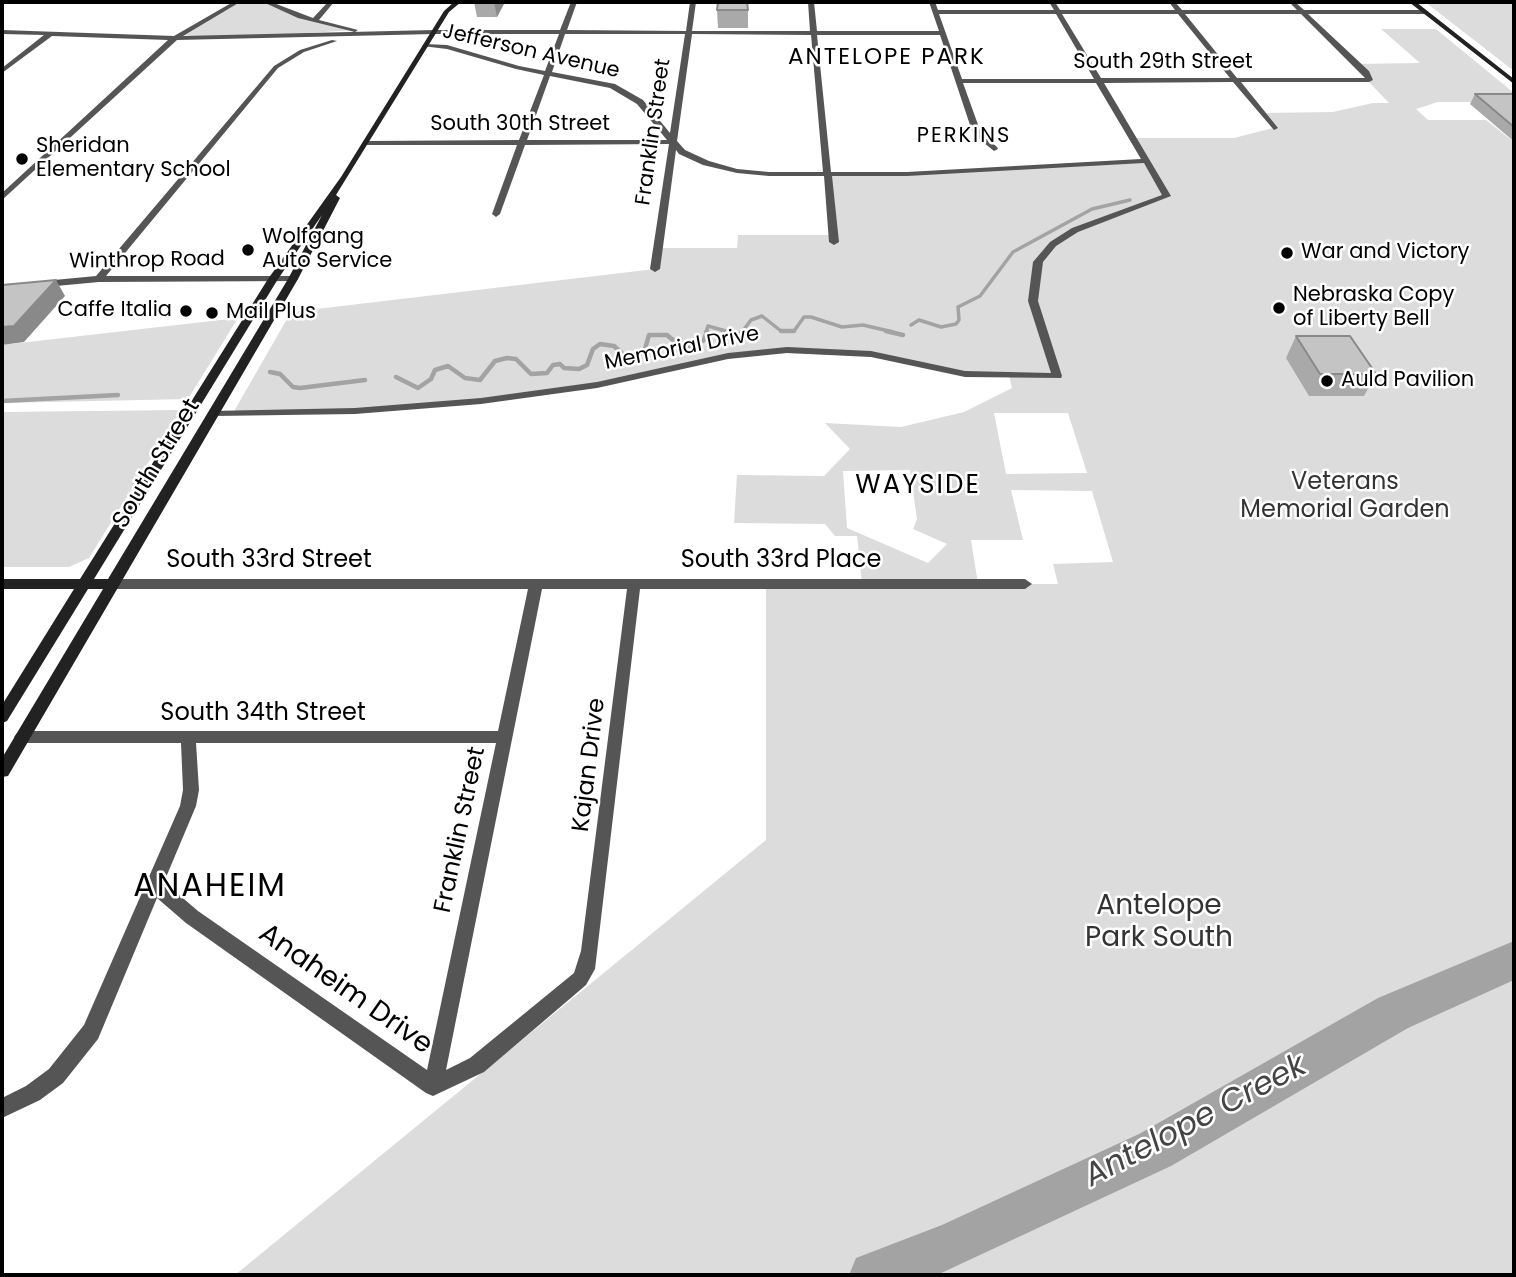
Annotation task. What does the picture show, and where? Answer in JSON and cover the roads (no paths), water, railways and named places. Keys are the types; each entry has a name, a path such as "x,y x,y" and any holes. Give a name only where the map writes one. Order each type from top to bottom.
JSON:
{"main road":[{"path":"447,2 447,11"},
{"name":"South Street","path":"2,717 273,279 345,177 447,11 458,2"},
{"path":"1412,2 1514,82"},
{"name":"South Street","path":"2,771 293,279 345,177"},
{"name":"South 33rd Street","path":"2,584 112,583"}],"street":[{"path":"2,197 176,37 237,2"},
{"path":"266,2 314,21 355,33"},
{"path":"314,21 331,2"},
{"path":"496,214 574,2"},
{"name":"Franklin Street","path":"655,269 693,2"},
{"path":"811,2 834,242"},
{"path":"932,2 977,134 993,149"},
{"path":"1052,2 1144,161"},
{"path":"1172,2 1274,128"},
{"path":"1292,2 1303,12"},
{"path":"935,12 1424,12"},
{"name":"South 29th Street","path":"959,81 1370,79 1303,12"},
{"path":"2,30 176,37 434,32 943,33"},
{"path":"2,71 52,32"},
{"path":"100,279 280,64 302,51 355,33"},
{"name":"Jefferson Avenue","path":"425,46 447,47 496,63 599,83 624,91 640,102 674,142 692,157 729,169 769,174 907,174 1144,161"},
{"name":"South 30th Street","path":"366,143 674,142"},
{"name":"Memorial Drive","path":"215,413 355,411 481,401 597,385 728,356 787,350 864,353 965,374 1057,376 1034,300 1038,262 1053,244 1075,230 1167,196 1144,161"},
{"name":"Winthrop Road","path":"2,288 100,279 293,279"},
{"name":"South 33rd Street","path":"112,583 536,584"},
{"name":"Franklin Street","path":"433,1086 536,584"},
{"name":"South 33rd Place","path":"536,584 1025,584"},
{"name":"Kajan Drive","path":"590,951 634,584"},
{"name":"South 34th Street","path":"22,737 505,737"},
{"path":"2,1108 33,1093 55,1076 75,1055 90,1032 156,886 188,806 191,790 188,737"},
{"name":"Anaheim Drive","path":"156,886 192,917 433,1086 477,1065 580,979 590,951"}],"waterway":[{"path":"911,325 919,320 941,327 956,324 959,320 958,307 980,296 1013,252 1092,209 1130,200"},
{"path":"742,332 751,320 762,316 781,331 794,331 804,317 811,317 842,327 863,325 893,332"},
{"path":"706,332 708,326 729,332"},
{"path":"396,377 418,388 431,379 435,370 448,366 465,378 480,380 495,361 507,358 516,359 531,374 547,373 553,365 560,364 564,368 579,369 587,365 593,349 600,344 614,346 627,358 637,357 645,349 649,335 667,335 680,346 693,346 704,340 707,331"},
{"path":"723,331 737,335 745,331"},
{"path":"886,331 903,335"},
{"path":"270,372 280,374 293,387 300,388 365,380"},
{"path":"2,401 118,395"},
{"name":"Antelope Creek","path":"873,1275 951,1246 1155,1150 1393,1013 1514,960"}],"place":[{"name":"Sheridan Elementary School","path":"22,159"},
{"name":"Wolfgang Auto Service","path":"248,250"},
{"name":"War and Victory","path":"1287,253"},
{"name":"Nebraska Copy of Liberty Bell","path":"1279,308"},
{"name":"Caffe Italia","path":"186,311"},
{"name":"Mail Plus","path":"212,313"},
{"name":"Auld Pavilion","path":"1327,381"}],"district":[{"name":"ANTELOPE PARK","path":"887,58"},
{"name":"PERKINS","path":"964,137"},
{"name":"WAYSIDE","path":"918,486"},
{"name":"ANAHEIM","path":"210,888"}],"park label":[{"name":"Veterans Memorial Garden","path":"1345,497"},
{"name":"Antelope Park South","path":"1159,923"}]}
